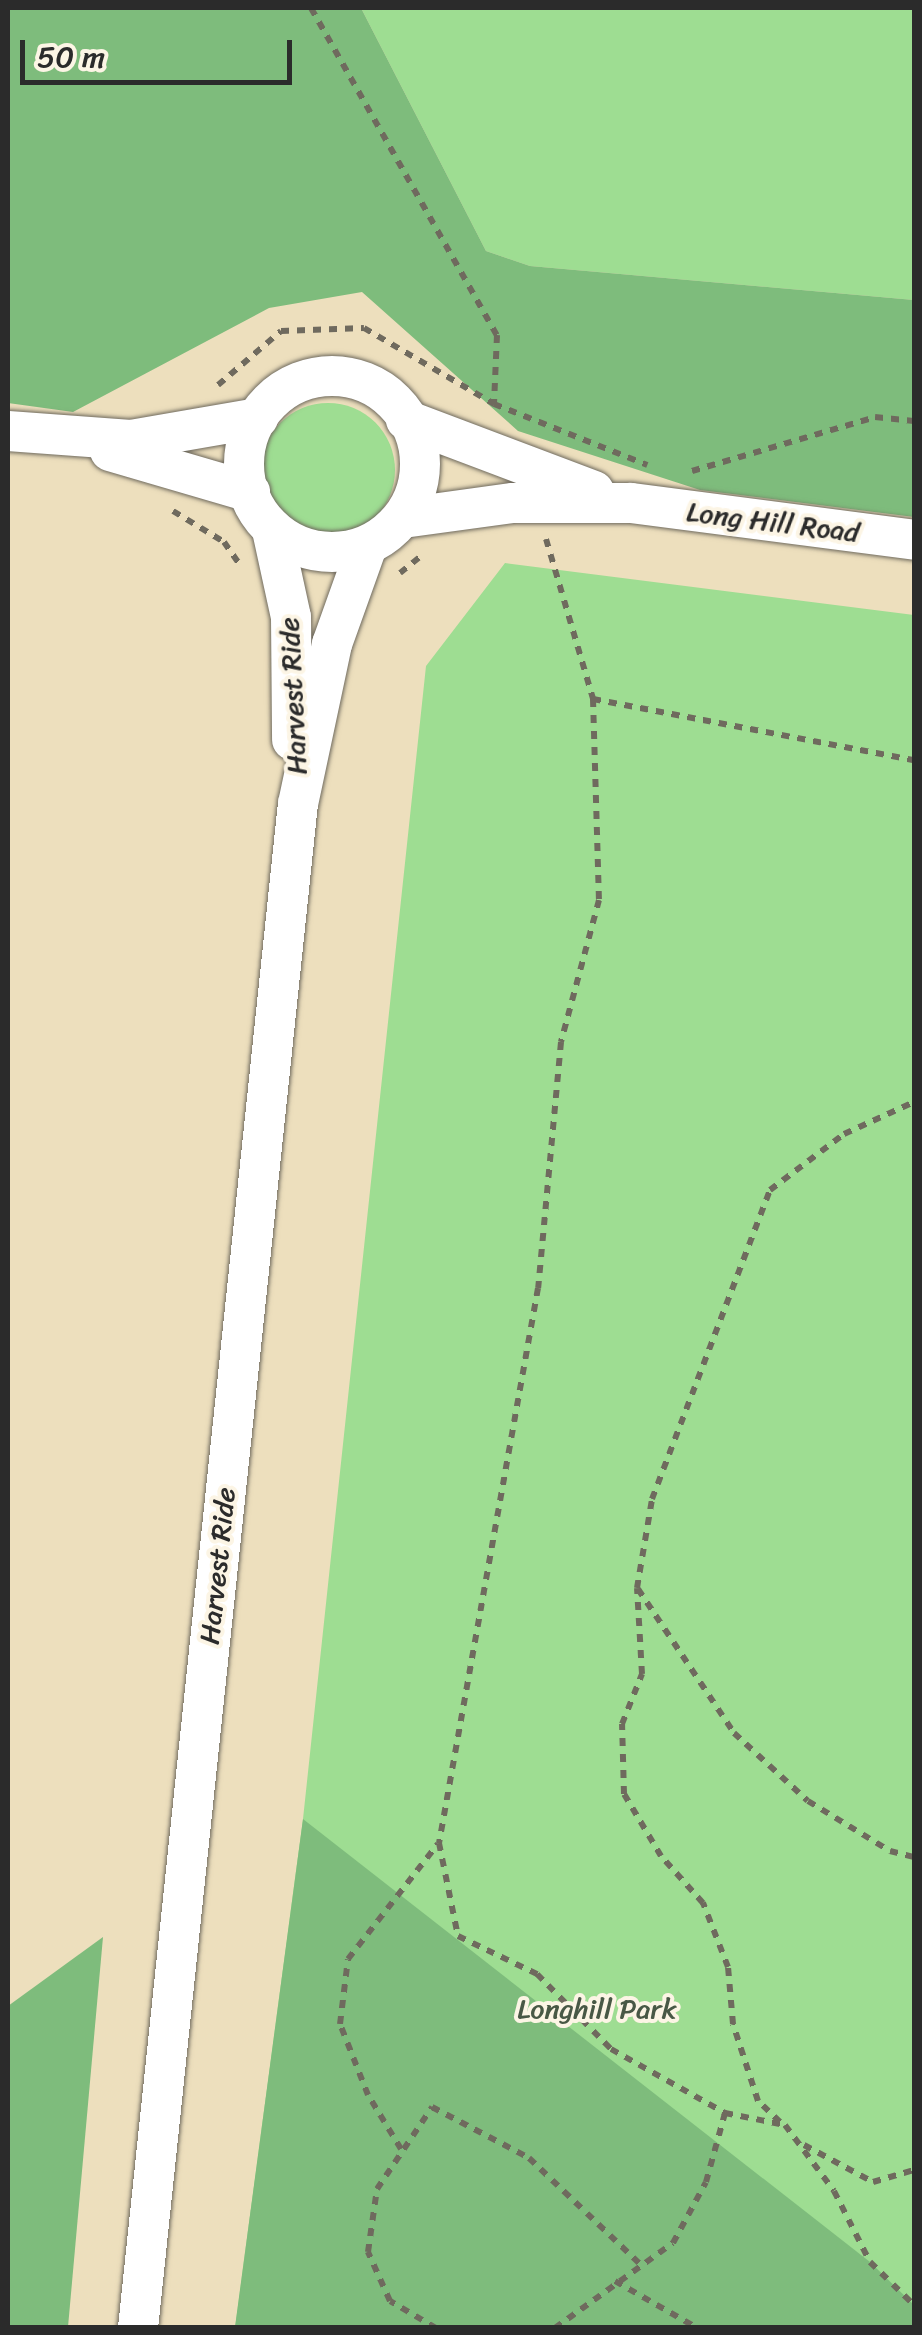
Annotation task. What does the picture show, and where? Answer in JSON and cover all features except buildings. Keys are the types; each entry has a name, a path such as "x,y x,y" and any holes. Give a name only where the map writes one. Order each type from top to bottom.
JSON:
{"street":[{"path":"333,375 379,389 416,435 420,472 403,518 366,546 318,552 272,530 250,492 243,461 258,418 288,387 333,375"},
{"path":"8,430 72,439 132,440 258,418"},
{"name":"Long Hill Road","path":"406,420 631,503"},
{"path":"72,439 250,492"},
{"name":"Long Hill Road","path":"403,518 513,503 631,503 914,540"},
{"name":"Harvest Ride","path":"272,530 292,617 298,804"},
{"name":"Harvest Ride","path":"138,2328 298,804 332,644 366,546"}],"path":[{"path":"311,8 498,335 494,404"},
{"path":"208,392 236,374 281,331 364,328 494,404 657,469"},
{"path":"675,476 875,417 914,421"},
{"path":"158,502 224,542 243,570"},
{"path":"542,524 592,699 599,900 561,1042 538,1288 439,1843 458,1936 537,1974 611,2049 725,2114 786,2128 834,2191 870,2262 914,2305"},
{"path":"392,583 428,551"},
{"path":"592,699 914,760"},
{"path":"914,1102 844,1134 770,1190 658,1482 638,1588 642,1674 622,1724 624,1794 660,1856 704,1904 728,1968 733,2024 758,2101 809,2149 873,2182 914,2170"},
{"path":"638,1588 734,1733 808,1800 890,1851 914,1857"},
{"path":"401,2149 368,2095 340,2024 348,1959 439,1843"},
{"path":"436,2328 390,2301 368,2252 377,2190 432,2106 529,2158 640,2264"},
{"path":"556,2328 615,2281 672,2243 706,2182 725,2114"},
{"path":"615,2281 697,2328"}],"green space":[{"path":"8,8 361,8 486,251 530,266 914,300 914,517 700,490 518,431 362,292 269,308 73,412 8,403"},
{"path":"361,8 914,8 914,300 530,266 486,251"},
{"path":"328,403 354,408 376,422 390,444 395,470 390,496 376,518 354,532 328,537 302,532 280,518 266,496 261,470 266,444 280,422 302,408"},
{"name":"Longhill Park","path":"505,563 914,615 914,2327 235,2328 303,1819 426,666"},
{"path":"303,1819 870,2262 914,2305 914,2327 235,2327"},
{"path":"103,1937 68,2327 8,2327 8,2006"}]}
